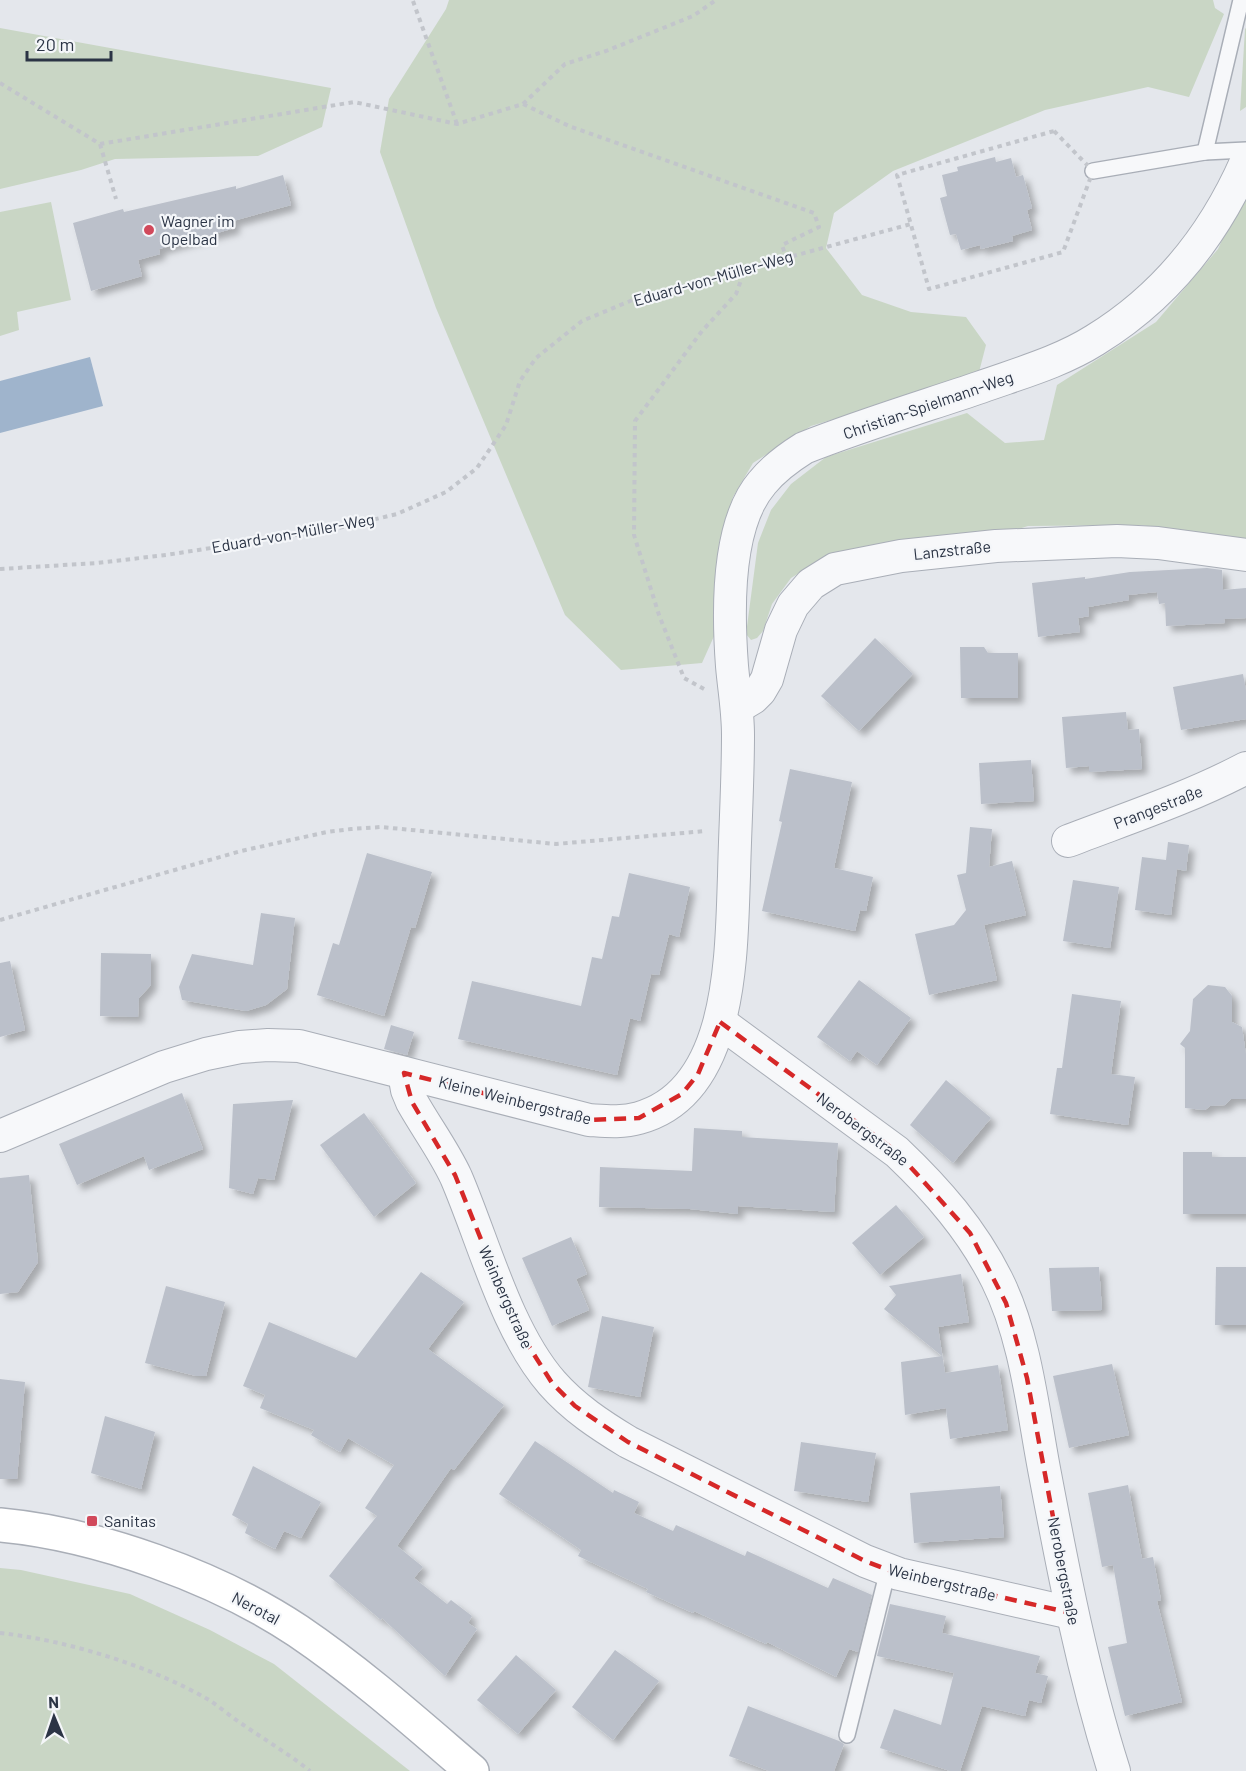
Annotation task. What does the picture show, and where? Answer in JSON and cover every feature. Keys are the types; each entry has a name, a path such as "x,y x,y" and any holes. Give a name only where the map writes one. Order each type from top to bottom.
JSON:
{"street":[{"name":"Christian-Spielmann-Weg","path":"738,707 732,666 733,568 746,509 760,485 780,464 804,448 1049,363 1094,341 1136,312 1173,278 1204,239 1231,196 1246,162"},
{"name":"Lanzstraße","path":"738,707 753,698 767,679 781,630 793,605 811,584 835,569 901,556 1029,544 1158,543 1246,555"},
{"path":"720,1022 731,964 738,707"},
{"name":"Prangestraße","path":"1068,841 1187,796 1246,768"},
{"name":"Kleine Weinbergstraße","path":"404,1073 589,1120 614,1122 639,1119 662,1109 682,1094 698,1074 720,1022"},
{"name":"Nerobergstraße","path":"720,1022 897,1152 954,1211 970,1233 998,1281 1017,1334 1071,1613 1114,1771"},
{"path":"0,1136 164,1067 206,1054 240,1047 299,1046 404,1073"},
{"name":"Weinbergstraße","path":"404,1073 412,1102 455,1175 516,1326 532,1355 552,1383 575,1406 599,1425 628,1442 865,1561 888,1570 1071,1613"},
{"name":"Nerotal","path":"0,1525 24,1527 69,1537 134,1555 181,1571 242,1599 296,1630 342,1662 472,1771"}],"lane":[{"path":"1205,152 1241,0"},
{"path":"1093,171 1205,152 1246,150"},
{"path":"847,1735 888,1570"}],"path":[{"path":"0,83 100,144 354,102 458,124 524,104 565,64 606,51 693,16 716,0"},
{"path":"413,1 458,124"},
{"path":"524,104 569,126 814,213 819,227 782,244 786,257"},
{"path":"1054,131 1093,171 1063,252 929,289 897,175 1054,131"},
{"path":"100,144 116,199"},
{"name":"Eduard-von-Müller-Weg","path":"0,568 166,555 334,529 397,514 446,492 477,468 506,425 520,381 536,358 582,321 635,299 911,225"},
{"path":"738,707 684,678 659,615 634,535 635,421 702,331 736,294 745,268"},
{"path":"0,920 241,851 351,829 381,827 556,844 714,831"},
{"path":"0,1633 30,1636 98,1653 181,1686 210,1701 289,1754 310,1771"}],"highlighted area":[{"path":"720,1022 897,1152 970,1233 1006,1303 1027,1378 1071,1613 899,1574 865,1561 628,1442 575,1406 552,1383 516,1326 455,1175 412,1102 404,1073 589,1120 639,1118 682,1094 698,1074"}],"green space":[{"path":"449,0 1213,0 1215,8 1224,14 1189,97 1148,87 1045,110 893,171 834,213 826,248 862,295 911,312 966,317 986,345 978,376 811,426 753,463 733,497 719,543 715,634 702,663 621,670 565,615 436,308 380,152 389,99 446,9"},
{"path":"0,28 331,88 322,127 258,156 115,159 81,170 0,189"},
{"path":"1245,29 1246,107 1240,111"},
{"path":"1246,188 1246,542 1141,525 1028,526 1003,534 824,558 791,578 772,604 763,631 757,638 751,640 746,634 758,543 771,510 791,484 826,457 967,413 1005,443 1044,440 1057,385 1156,322 1218,249"},
{"path":"51,202 71,300 17,312 19,330 0,336 0,212"},
{"path":"0,1568 21,1570 130,1594 210,1630 274,1664 410,1771 0,1771"}],"water":[{"path":"90,357 103,406 0,433 0,381"}],"building":[{"path":"995,157 996,162 1011,158 1016,177 1023,175 1032,208 1027,210 1032,230 1012,236 1013,241 981,249 980,245 961,250 956,234 950,235 940,198 947,196 942,175 958,171 957,167"},
{"path":"283,175 291,205 233,221 235,228 159,249 160,254 138,260 142,276 91,291 73,223 123,209 124,212 236,186 236,189"},
{"path":"1207,568 1222,570 1223,590 1246,588 1246,618 1224,619 1225,623 1166,626 1165,603 1159,604 1157,592 1128,595 1129,600 1088,607 1089,616 1078,618 1080,632 1038,637 1032,583 1085,577 1085,579 1130,572"},
{"path":"875,638 913,674 859,731 821,696"},
{"path":"960,647 984,647 988,653 1018,653 1018,698 961,698"},
{"path":"1243,674 1246,691 1246,719 1181,730 1173,687"},
{"path":"1126,712 1128,730 1139,729 1142,769 1089,772 1089,766 1066,768 1062,717"},
{"path":"1031,760 1034,801 981,804 979,763"},
{"path":"790,769 852,782 834,868 873,877 866,911 860,910 855,931 762,911 782,822 779,821"},
{"path":"970,827 992,829 989,867 1012,861 1026,915 984,925 997,980 929,995 915,934 954,925 966,910 957,875 966,873"},
{"path":"1168,842 1189,845 1186,871 1177,869 1171,915 1135,910 1142,857 1166,860"},
{"path":"367,853 432,872 415,928 411,927 384,1016 317,995 333,943 339,945"},
{"path":"629,873 690,887 679,937 669,934 659,975 651,974 640,1021 630,1018 617,1075 458,1039 472,981 581,1006 592,957 602,959 612,916 619,917"},
{"path":"1073,880 1119,887 1110,948 1063,941"},
{"path":"261,913 295,918 287,989 266,1005 246,1011 182,1000 179,987 192,954 253,965"},
{"path":"101,953 151,954 151,985 139,998 138,1017 100,1016"},
{"path":"10,961 25,1030 0,1037 0,963"},
{"path":"859,980 911,1018 877,1065 857,1051 850,1061 817,1037"},
{"path":"1208,985 1225,987 1232,996 1232,1022 1242,1027 1246,1055 1246,1099 1231,1099 1225,1105 1210,1106 1205,1110 1185,1108 1185,1048 1180,1044 1190,1031 1193,999"},
{"path":"1072,994 1121,1001 1111,1074 1135,1077 1128,1125 1050,1114 1057,1068 1062,1068"},
{"path":"391,1025 414,1032 407,1055 384,1049"},
{"path":"946,1080 991,1118 953,1163 910,1125"},
{"path":"182,1093 203,1149 149,1170 144,1156 77,1185 59,1144"},
{"path":"293,1100 274,1180 258,1178 253,1194 229,1188 233,1104"},
{"path":"364,1113 416,1183 374,1217 320,1145"},
{"path":"694,1128 742,1131 742,1137 838,1143 834,1212 738,1206 738,1214 690,1209 599,1207 600,1167 692,1171"},
{"path":"1183,1152 1212,1152 1212,1157 1246,1157 1246,1214 1183,1214"},
{"path":"29,1175 38,1262 18,1292 0,1294 0,1178"},
{"path":"896,1205 924,1237 880,1275 852,1243"},
{"path":"571,1237 587,1274 576,1279 589,1310 552,1326 522,1258"},
{"path":"1099,1267 1102,1310 1052,1311 1049,1268"},
{"path":"1216,1267 1246,1267 1246,1325 1215,1325"},
{"path":"421,1272 464,1302 428,1349 504,1405 454,1470 451,1468 397,1546 423,1567 414,1578 447,1604 451,1600 472,1616 468,1623 477,1629 445,1676 382,1618 381,1620 329,1576 377,1516 365,1508 394,1465 348,1438 340,1452 311,1435 314,1430 260,1408 265,1395 243,1386 269,1322 356,1358"},
{"path":"961,1274 969,1322 938,1327 945,1373 998,1365 1008,1430 950,1439 946,1408 905,1415 901,1362 942,1356 884,1309 896,1295 889,1286"},
{"path":"166,1286 225,1302 206,1376 196,1376 145,1363"},
{"path":"602,1316 654,1327 640,1397 588,1387"},
{"path":"1112,1364 1129,1435 1069,1448 1053,1376"},
{"path":"0,1379 25,1382 17,1479 0,1479"},
{"path":"105,1416 155,1432 141,1489 91,1473"},
{"path":"535,1441 613,1493 614,1490 639,1502 634,1513 673,1531 676,1525 745,1556 747,1551 828,1588 833,1578 872,1595 858,1652 849,1649 836,1677 767,1642 766,1644 646,1592 648,1589 578,1556 581,1550 499,1494"},
{"path":"801,1442 876,1453 868,1502 794,1491"},
{"path":"253,1466 321,1502 301,1538 284,1531 275,1549 245,1533 248,1524 232,1515"},
{"path":"1128,1485 1142,1559 1153,1557 1161,1600 1157,1601 1182,1702 1125,1716 1108,1647 1127,1643 1113,1565 1102,1567 1088,1493"},
{"path":"1000,1486 1004,1537 914,1543 910,1493"},
{"path":"890,1604 946,1616 942,1633 1040,1656 1035,1673 1048,1676 1041,1703 1029,1700 1025,1716 982,1706 960,1771 950,1771 880,1748 894,1709 941,1725 954,1673 877,1656"},
{"path":"615,1650 659,1681 613,1740 572,1707"},
{"path":"516,1655 556,1690 518,1734 477,1700"},
{"path":"748,1706 844,1744 834,1771 769,1771 729,1756"}],"place":[{"name":"Wagner im Opelbad","path":"149,230"},
{"name":"Sanitas","path":"92,1521"}]}
